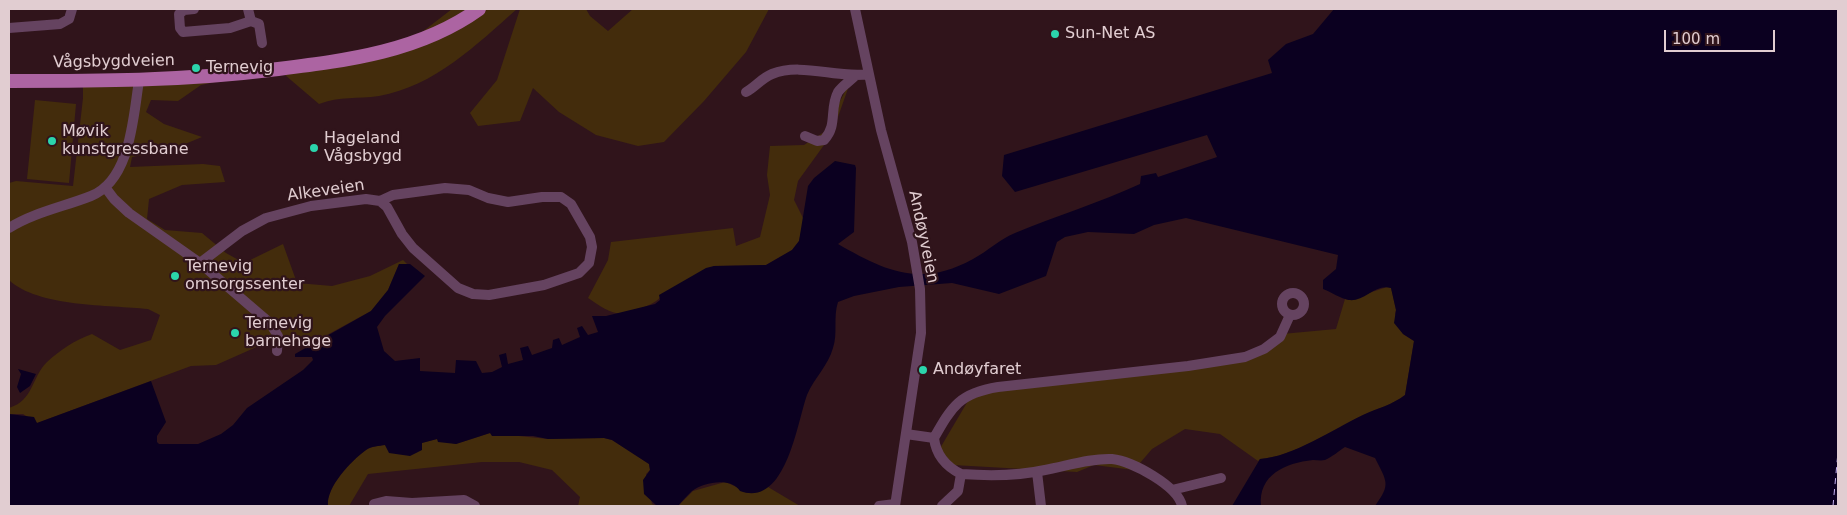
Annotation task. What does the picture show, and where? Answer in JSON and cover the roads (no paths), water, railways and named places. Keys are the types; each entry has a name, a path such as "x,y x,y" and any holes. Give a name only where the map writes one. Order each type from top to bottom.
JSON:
{"main road":[{"name":"Vågsbygdveien","path":"9,81 139,81 250,72 359,57 428,37 479,9"}],"street":[{"path":"9,28 60,24 69,19 72,9"},
{"path":"194,9 184,10 179,14 180,28 184,32 230,28 251,21 259,24 262,43"},
{"path":"248,9 251,21"},
{"name":"Andøyveien","path":"855,9 869,74 918,272 920,289 921,333 895,505 879,506"},
{"path":"746,92 770,75 782,72 821,72 855,76 869,74"},
{"path":"804,136 824,140 829,135 834,122 833,109 838,92 855,76"},
{"path":"9,228 42,212 90,197 105,187 119,168 128,148 139,81"},
{"path":"105,187 114,199 129,213 200,263 270,323 278,336 277,351"},
{"name":"Alkeveien","path":"200,263 242,231 266,218 310,206 366,199 380,201 387,207 402,234 413,248 458,288 473,294 497,294 544,285 579,273 589,264 592,247 590,237 571,204 560,197 542,197 508,202 488,198 469,190 445,188 392,195 380,201"},
{"path":"934,438 951,410 970,393 998,387 1188,366 1245,357 1264,350 1280,337 1290,315"},
{"path":"906,434 934,438"},
{"path":"934,438 941,457 954,471 961,474 991,475 1037,472 1103,459 1118,460 1149,474 1172,490 1182,506"},
{"path":"1037,472 1041,506"},
{"path":"942,506 958,491 961,474"},
{"path":"1172,490 1220,478"},
{"path":"374,504 386,501 412,503 464,500 475,506"}],"place":[{"name":"Sun-Net AS","path":"1055,34"},
{"name":"Ternevig","path":"196,68"},
{"name":"Møvik kunstgressbane","path":"52,141"},
{"name":"Hageland Vågsbygd","path":"314,148"},
{"name":"Ternevig omsorgssenter","path":"175,276"},
{"name":"Ternevig barnehage","path":"235,333"},
{"name":"Andøyfaret","path":"923,370"}]}
